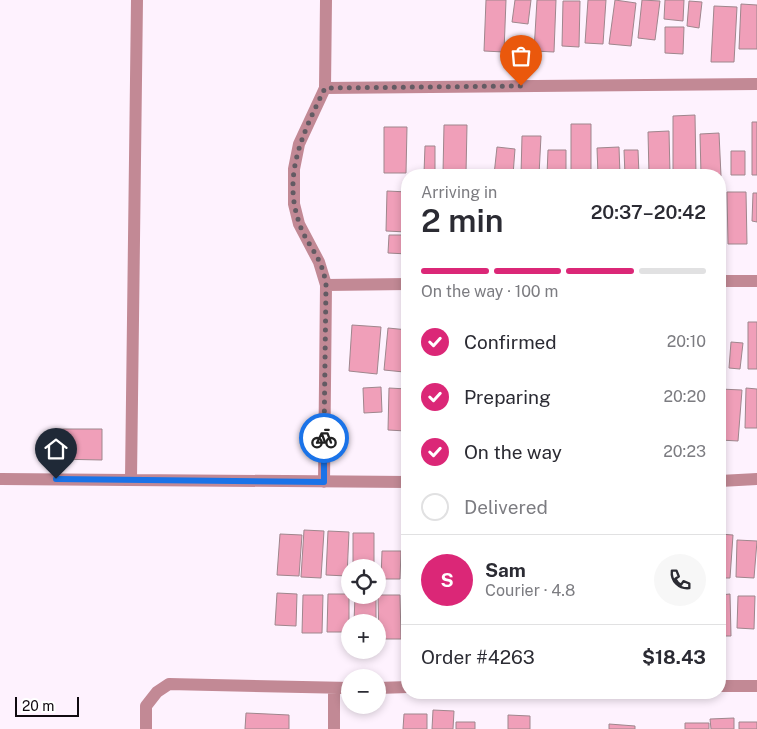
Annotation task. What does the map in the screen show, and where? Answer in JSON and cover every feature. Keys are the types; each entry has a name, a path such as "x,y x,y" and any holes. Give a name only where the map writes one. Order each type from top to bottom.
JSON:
{"street":[{"path":"132,479 137,0"},
{"path":"324,482 326,285 319,262 299,224 294,204 294,169 299,144 325,88 326,0"},
{"path":"325,88 757,84"},
{"path":"726,281 757,281"},
{"path":"326,285 401,284"},
{"path":"0,479 401,482"},
{"path":"726,481 757,479"},
{"path":"146,729 146,706 157,692 169,684 341,688"},
{"path":"726,686 757,686"},
{"path":"386,688 401,687"},
{"path":"334,688 334,729"}],"building":[{"path":"486,0 506,0 504,52 484,51"},
{"path":"515,0 531,0 528,24 512,22"},
{"path":"537,0 556,0 554,52 534,51"},
{"path":"588,0 606,0 603,44 585,43"},
{"path":"615,0 636,3 631,46 609,44"},
{"path":"642,0 660,1 655,40 638,38"},
{"path":"665,0 684,0 683,21 664,19"},
{"path":"563,1 580,1 579,47 562,46"},
{"path":"689,1 702,2 699,28 687,26"},
{"path":"741,4 757,5 757,49 739,49"},
{"path":"714,6 737,7 734,62 711,62"},
{"path":"665,27 684,27 683,54 665,53"},
{"path":"695,115 696,169 673,169 673,116"},
{"path":"752,122 757,122 757,175 752,175"},
{"path":"571,124 591,124 591,169 571,169"},
{"path":"444,125 467,125 466,169 443,169"},
{"path":"384,127 407,127 406,169 401,169 401,173 384,173"},
{"path":"669,131 670,169 649,169 648,132"},
{"path":"719,133 721,169 701,169 700,134"},
{"path":"522,136 541,136 539,169 521,169"},
{"path":"425,146 435,146 435,169 424,169"},
{"path":"497,147 515,149 513,169 495,169"},
{"path":"619,147 620,169 598,169 597,148"},
{"path":"548,150 566,150 566,169 547,169"},
{"path":"624,150 638,150 639,169 625,169"},
{"path":"731,151 745,151 745,175 731,175"},
{"path":"387,191 401,192 401,232 386,231"},
{"path":"727,192 746,192 747,244 728,244"},
{"path":"753,193 757,193 757,222 752,221"},
{"path":"389,235 401,235 401,254 388,253"},
{"path":"748,322 757,322 757,369 748,369"},
{"path":"352,325 381,327 377,374 349,371"},
{"path":"388,328 401,329 401,372 384,370"},
{"path":"731,342 743,343 740,369 729,368"},
{"path":"381,387 382,412 364,413 363,388"},
{"path":"389,388 401,389 401,431 388,430"},
{"path":"746,388 757,389 757,428 745,428"},
{"path":"726,389 742,390 738,441 726,440"},
{"path":"55,429 102,429 102,460 54,459"},
{"path":"304,530 324,531 321,578 301,577"},
{"path":"328,531 349,532 348,559 341,559 341,576 326,575"},
{"path":"353,533 374,533 374,559 353,559"},
{"path":"280,534 302,535 299,576 277,575"},
{"path":"726,534 733,535 730,578 726,578"},
{"path":"737,540 757,541 754,578 736,577"},
{"path":"382,551 401,551 400,579 386,579 386,559 382,559"},
{"path":"277,593 297,594 296,626 275,625"},
{"path":"328,594 341,594 341,604 349,604 349,614 341,614 341,632 327,632"},
{"path":"726,594 730,594 731,636 726,636"},
{"path":"303,595 323,595 322,633 302,633"},
{"path":"386,595 400,595 401,639 386,639 386,614 378,614 378,604 386,604"},
{"path":"738,596 755,596 754,629 737,628"},
{"path":"355,604 376,604 376,614 354,614"},
{"path":"433,710 454,711 453,729 432,729"},
{"path":"246,713 289,715 289,729 245,729"},
{"path":"404,714 427,714 427,729 403,729"},
{"path":"508,715 530,716 530,729 508,729"},
{"path":"734,718 734,729 711,729 710,719"},
{"path":"456,722 475,722 475,729 456,729"},
{"path":"739,722 757,722 757,729 739,729"},
{"path":"685,723 709,723 709,729 685,729"},
{"path":"609,724 635,726 635,729 609,729"}],"way so far":[{"path":"324,438 326,285 323,270 299,224 294,204 294,169 299,144 325,88 521,86"}],"route":[{"path":"56,479 324,482 324,438"}]}
